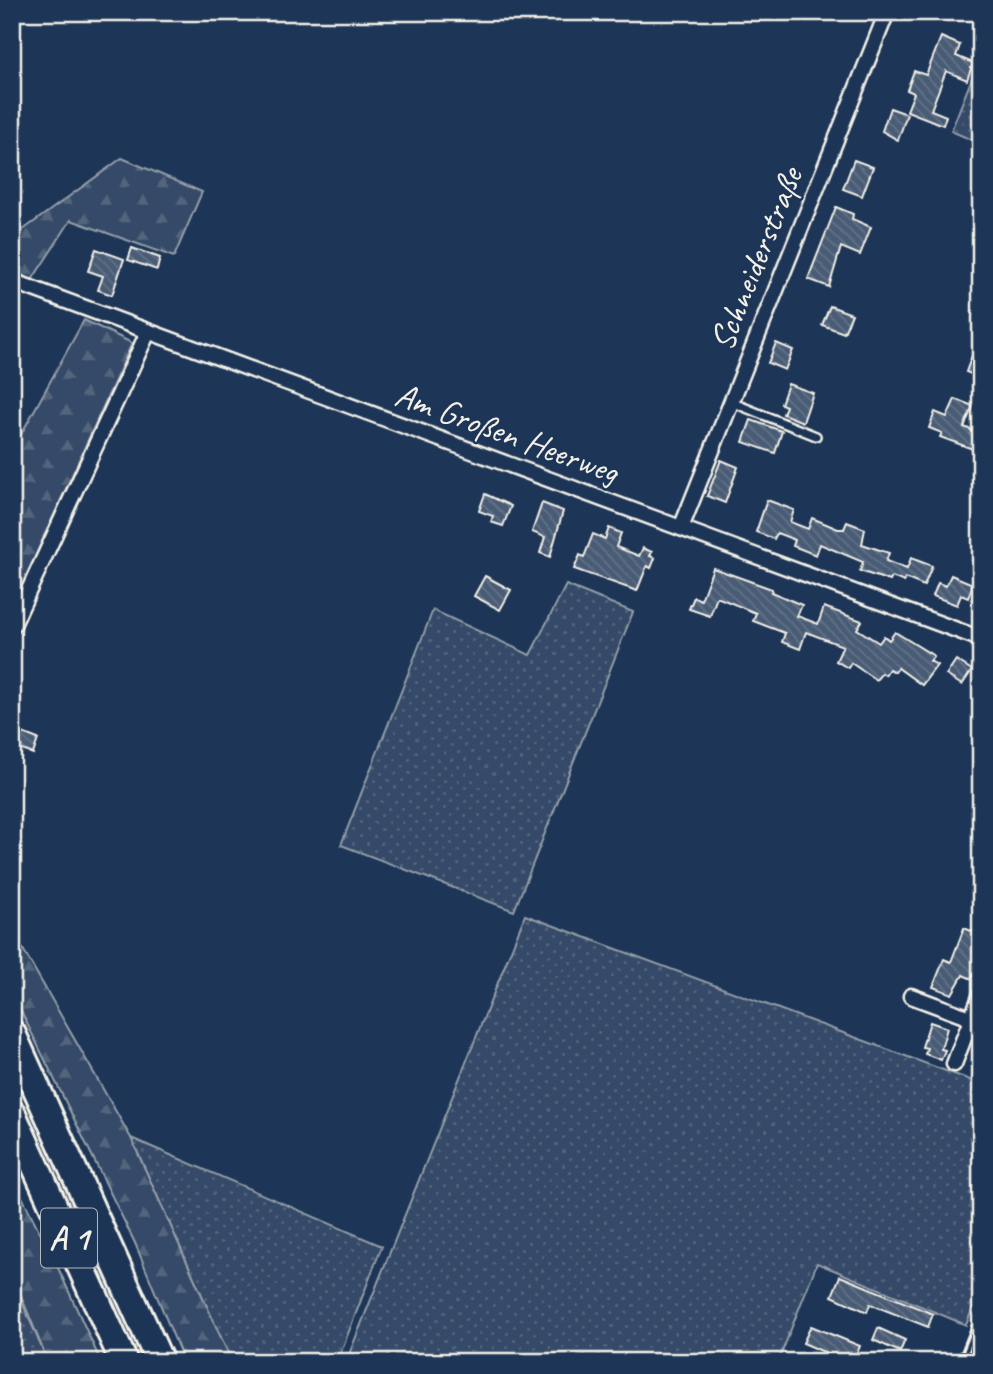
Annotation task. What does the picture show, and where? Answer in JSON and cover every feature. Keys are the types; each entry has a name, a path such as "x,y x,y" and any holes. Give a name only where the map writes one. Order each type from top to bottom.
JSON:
{"highway":[{"name":"A 1","path":"12,1034 160,1362"},
{"name":"A 1","path":"12,1114 124,1362"}],"street":[{"name":"Schneiderstraße","path":"681,528 887,12"},
{"name":"Am Großen Heerweg","path":"12,281 981,639"},
{"path":"12,627 148,332"},
{"path":"954,1064 981,993"},
{"path":"911,996 970,1018"},
{"path":"974,1362 981,1344"}],"lane":[{"path":"731,402 816,436"}],"green space":[{"path":"981,55 981,144 951,131"},
{"path":"122,158 202,192 174,257 71,220 32,280 12,272 12,238"},
{"path":"84,320 132,343 12,608 12,438 18,440"},
{"path":"566,585 633,612 514,911 341,845 433,610 530,655"},
{"path":"525,915 981,1084 981,1288 966,1325 817,1263 778,1362 346,1362"},
{"path":"12,930 131,1138 232,1362 184,1362 135,1243 12,993"},
{"path":"131,1138 382,1246 337,1362 232,1362"},
{"path":"12,1177 101,1362 48,1362 12,1274"},
{"path":"19,1295 48,1362 12,1362 12,1297"}],"building":[{"path":"941,37 960,45 956,56 973,63 967,80 946,71 931,110 946,116 943,125 907,111 914,93 907,90 914,71 926,75"},
{"path":"890,108 907,114 898,140 882,131"},
{"path":"854,160 873,167 862,196 843,189"},
{"path":"836,207 853,214 852,219 871,227 860,255 841,247 829,287 808,279"},
{"path":"132,248 160,258 157,270 128,260"},
{"path":"96,249 124,259 112,295 98,290 103,276 88,271"},
{"path":"830,306 852,314 844,333 822,325"},
{"path":"981,335 981,378 966,372"},
{"path":"776,343 793,350 785,370 768,363"},
{"path":"788,384 813,393 803,422 783,414 786,406 781,404"},
{"path":"955,399 973,406 964,427 981,434 981,452 940,437 942,433 929,428 935,412 947,417"},
{"path":"751,420 782,431 775,453 743,442"},
{"path":"721,460 738,467 725,503 707,496"},
{"path":"485,494 511,506 503,526 491,522 493,516 479,511"},
{"path":"767,500 794,510 790,522 808,529 812,518 838,529 844,529 847,522 865,529 862,544 889,553 886,561 907,569 911,558 932,566 924,586 905,578 904,582 892,577 890,581 860,571 863,562 820,544 816,555 793,546 795,540 777,533 774,539 756,532"},
{"path":"542,503 563,511 550,557 540,553 545,537 532,532"},
{"path":"609,528 621,533 616,547 639,556 643,548 652,552 650,556 655,558 651,568 647,566 637,591 574,569 580,555 584,557 593,534 605,539"},
{"path":"713,568 772,589 771,592 802,605 797,616 818,624 824,607 862,621 857,629 879,643 884,636 889,640 895,632 934,656 930,661 937,665 922,685 898,668 895,672 889,669 876,680 851,663 848,668 836,661 843,646 806,632 800,649 782,642 785,633 753,621 756,613 717,597 710,616 689,609 694,597 701,600"},
{"path":"951,575 973,584 968,598 961,595 957,605 933,596 938,583 946,586"},
{"path":"485,576 511,590 500,610 474,596"},
{"path":"956,660 972,670 962,685 946,675"},
{"path":"12,729 38,739 33,754 12,746"},
{"path":"964,928 981,935 981,955 972,979 963,975 952,994 933,987 944,959 951,962"},
{"path":"930,1022 947,1028 941,1060 925,1054 927,1048 922,1047"},
{"path":"840,1276 933,1314 928,1327 870,1304 867,1312 832,1296"},
{"path":"811,1326 860,1346 853,1362 826,1362 829,1354 803,1343"},
{"path":"878,1328 905,1340 900,1352 873,1340"}],"railway":[{"path":"958,1362 981,1304"}]}
